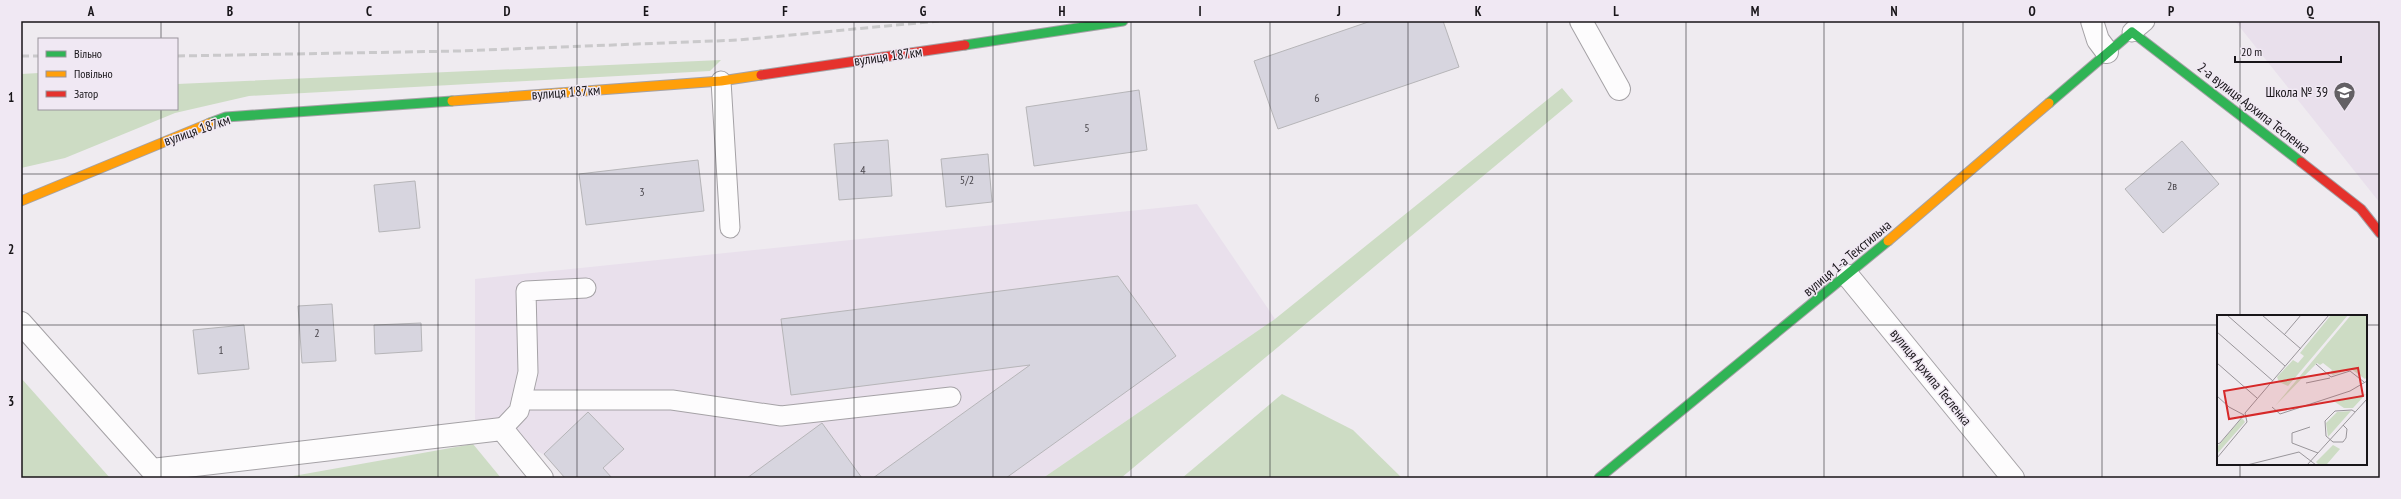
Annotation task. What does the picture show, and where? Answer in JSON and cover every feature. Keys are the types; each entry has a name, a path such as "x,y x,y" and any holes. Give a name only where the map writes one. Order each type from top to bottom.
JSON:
{"street":[{"name":"вулиця 187км","path":"21,201 180,134 226,117 721,81 1123,21"},
{"path":"1581,21 1619,89"},
{"path":"2092,21 2098,40 2107,52"},
{"name":"2-а вулиця Архипа Тесленка","path":"2107,52 2138,26 2362,209 2380,233"},
{"name":"вулиця 1-а Текстильна","path":"1599,478 1848,276 2107,52"},
{"name":"вулиця Архипа Тесленка","path":"1848,276 2013,478"},
{"path":"21,323 152,470 502,429 542,478"}],"lane":[{"path":"721,81 730,228"},
{"path":"502,429 520,411 528,372 526,291 586,288"},
{"path":"522,400 672,400 781,416 951,397"}],"shaded area":[{"name":"Школа № 39","path":"2235,21 2380,21 2380,203"},
{"path":"1197,204 1275,319 1043,478 565,478 543,454 475,421 475,279"}],"green space":[{"path":"721,60 710,71 249,96 175,113 65,158 21,168 21,74 38,73 38,110 178,110 178,84"},
{"path":"1562,88 1573,101 1121,478 1043,478 1275,319"},
{"path":"21,378 110,478 21,478"},
{"path":"1282,394 1353,430 1402,478 1182,478"},
{"path":"473,444 501,478 282,478"}],"building":[{"path":"1371,21 1443,21 1459,67 1278,129 1254,61"},
{"path":"1139,90 1147,150 1034,166 1026,107"},
{"path":"888,140 892,196 839,200 834,144"},
{"path":"2182,141 2219,184 2163,233 2125,189"},
{"path":"988,154 992,202 946,207 941,159"},
{"path":"698,160 704,211 586,225 579,174"},
{"path":"415,181 420,228 379,232 374,185"},
{"path":"1118,276 1176,356 1006,478 873,478 1030,365 791,395 781,319"},
{"path":"332,304 336,361 302,363 298,306"},
{"path":"421,323 422,351 375,354 374,325"},
{"path":"244,325 249,369 198,374 193,330"},
{"path":"588,412 624,449 603,468 612,478 565,478 544,454"},
{"path":"822,423 862,478 747,478"}],"railway":[{"path":"178,56 460,51 739,40 939,21"},
{"path":"21,56 38,56"}],"traffic: fast":[{"path":"965,45 1123,21"},
{"path":"2049,103 2132,32 2301,162"},
{"path":"210,123 226,117 452,101"},
{"path":"1599,478 1888,241"}],"traffic: slow":[{"path":"452,101 721,81 761,75"},
{"path":"1888,241 2049,103"},
{"path":"21,201 210,123"}],"traffic: jam":[{"path":"761,75 965,45"},
{"path":"2301,162 2361,209 2380,233"}],"place":[{"name":"Школа № 39","path":"2344,112"}]}
